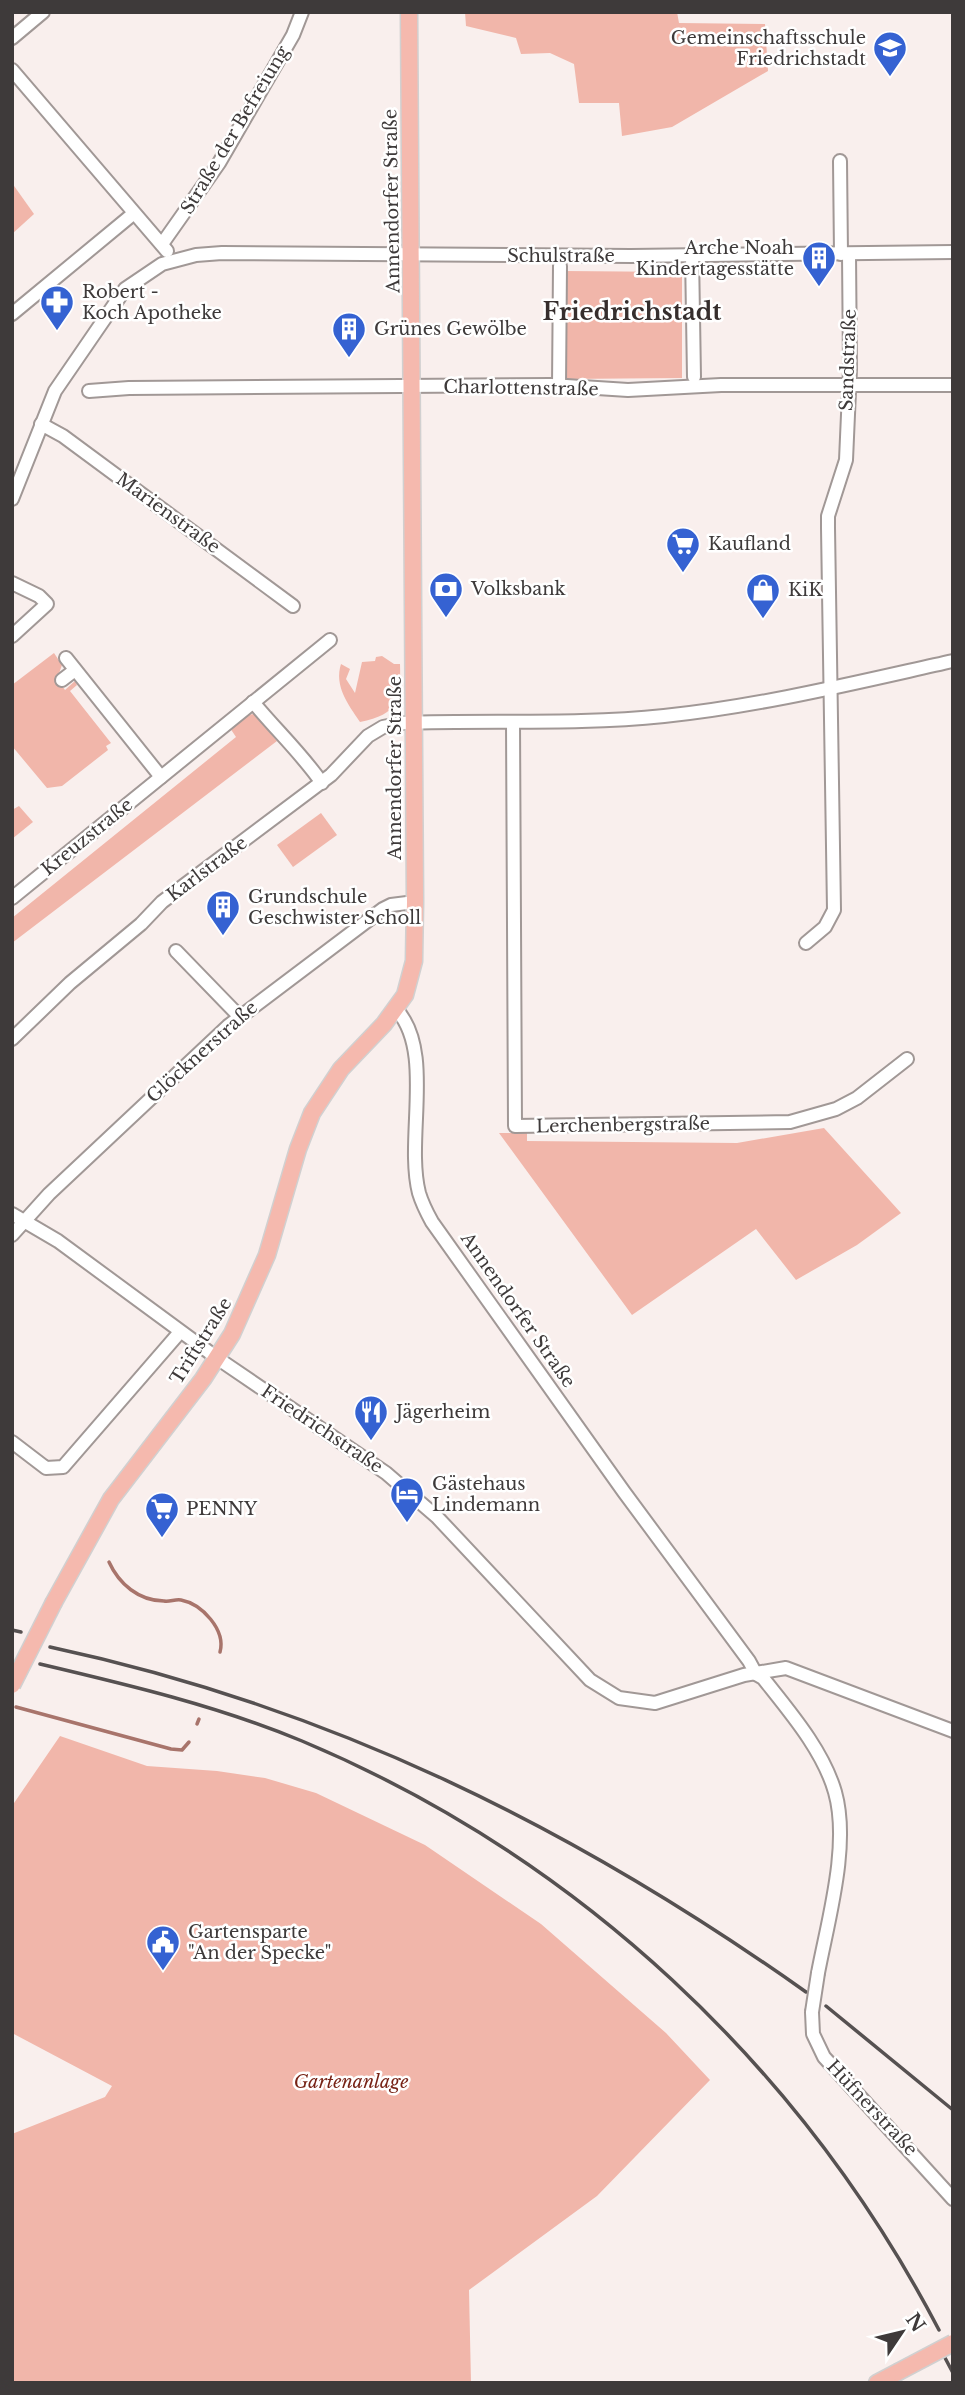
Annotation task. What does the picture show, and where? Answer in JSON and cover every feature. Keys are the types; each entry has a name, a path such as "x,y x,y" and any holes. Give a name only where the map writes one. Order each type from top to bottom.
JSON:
{"main road":[{"name":"Annendorfer Straße","path":"396,1009 412,971 415,902 409,12"},
{"name":"Triftstraße","path":"12,1685 111,1499 217,1359 244,1310 267,1255 312,1113 341,1069 396,1009"},
{"path":"877,2383 953,2343"}],"street":[{"path":"12,38 43,12"},
{"name":"Straße der Befreiung","path":"162,244 219,163 293,35 302,12"},
{"path":"12,70 132,214 162,244 170,261 141,276 118,297 63,378 14,491"},
{"name":"Sandstraße","path":"830,687 828,516 844,467 848,384 840,161"},
{"path":"12,314 132,214"},
{"name":"Schulstraße","path":"170,261 206,254 953,252"},
{"path":"692,254 694,377"},
{"path":"559,266 559,386"},
{"name":"Charlottenstraße","path":"89,391 129,388 412,385 559,386 628,390 848,384 953,385"},
{"name":"Marienstraße","path":"41,424 63,436 293,606"},
{"path":"12,583 45,599 47,604 12,636"},
{"name":"Kreuzstraße","path":"12,898 330,640"},
{"path":"66,658 161,777"},
{"path":"414,723 665,716 830,687 953,661"},
{"path":"62,680 75,670"},
{"path":"806,943 825,927 834,910 830,687"},
{"path":"253,702 276,730 292,743 322,783"},
{"name":"Lerchenbergstraße","path":"513,722 514,1126 790,1122 846,1103 907,1059"},
{"name":"Karlstraße","path":"12,1039 78,975 141,925 162,902 322,783 376,731 414,723"},
{"name":"Glöcknerstraße","path":"12,1235 49,1194 239,1016 383,909 391,905 415,902"},
{"path":"176,951 239,1016"},
{"name":"Annendorfer Straße","path":"396,1009 406,1020 415,1043 417,1179 424,1206 432,1222 624,1492 756,1674 763,1678 792,1718 832,1783 839,1826 834,1885"},
{"name":"Friedrichstraße","path":"12,1214 58,1241 217,1359 368,1460 420,1501 598,1687 619,1698 655,1703 744,1675 771,1668 786,1668 953,1731"},
{"path":"12,1442 46,1468 63,1467 180,1332"},
{"name":"Hüfnerstraße","path":"834,1885 812,2012 813,2034 824,2057 953,2199"}],"green space":[{"path":"465,12 677,12 679,23 765,24 768,71 672,127 622,136 619,103 579,103 574,64 550,53 521,54 516,38 466,26"},
{"path":"12,183 34,214 12,234"},
{"path":"564,271 682,272 682,378 564,379"},
{"path":"54,653 62,665 57,679 65,690 75,681 77,685 70,691 111,743 106,746 108,750 62,786 47,788 12,746 12,685"},
{"path":"382,656 394,664 400,664 398,696 395,704 383,715 360,722 341,687 341,664 350,669 346,679 355,693 362,662 375,661 376,657"},
{"path":"254,714 277,741 12,943 12,918 236,737 230,728 247,715"},
{"path":"19,806 33,822 12,839 12,810"},
{"path":"321,813 337,835 293,867 277,845"},
{"path":"824,1128 901,1213 857,1245 796,1280 756,1229 632,1315 499,1133 527,1133 527,1141 737,1143"},
{"name":"Gartenanlage","path":"60,1736 147,1766 217,1771 265,1778 316,1793 425,1845 541,1924 666,2033 710,2080 597,2196 469,2290 471,2383 12,2383 12,2134 105,2097 112,2086 12,2033 12,1806"}],"waterway":[{"path":"109,1562 124,1584 138,1594 155,1600 189,1602 204,1612 216,1627 221,1644 220,1652"},
{"path":"16,1707 171,1749 182,1750 189,1742"},
{"path":"197,1724 199,1719"}],"railway":[{"path":"12,1630 21,1632"},
{"path":"50,1647 153,1672 253,1703 351,1739 446,1780 538,1826 629,1877 718,1932 806,1992"},
{"path":"40,1664 206,1707 302,1741 403,1789 499,1845 588,1909 672,1980 750,2058 820,2143 883,2234 939,2330"},
{"path":"826,2006 953,2110"},
{"path":"943,2354 953,2373"}],"place":[{"name":"Gemeinschaftsschule Friedrichstadt","path":"890,78"},
{"name":"Arche Noah Kindertagesstätte","path":"819,288"},
{"name":"Robert - Koch Apotheke","path":"57,332"},
{"name":"Grünes Gewölbe","path":"349,359"},
{"name":"Kaufland","path":"683,574"},
{"name":"Volksbank","path":"446,619"},
{"name":"KiK","path":"763,620"},
{"name":"Grundschule Geschwister Scholl","path":"223,937"},
{"name":"Jägerheim","path":"371,1442"},
{"name":"Gästehaus Lindemann","path":"407,1524"},
{"name":"PENNY","path":"162,1539"},
{"name":"Gartensparte \"An der Specke\"","path":"163,1972"}],"district":[{"name":"Friedrichstadt","path":"632,311"}]}
